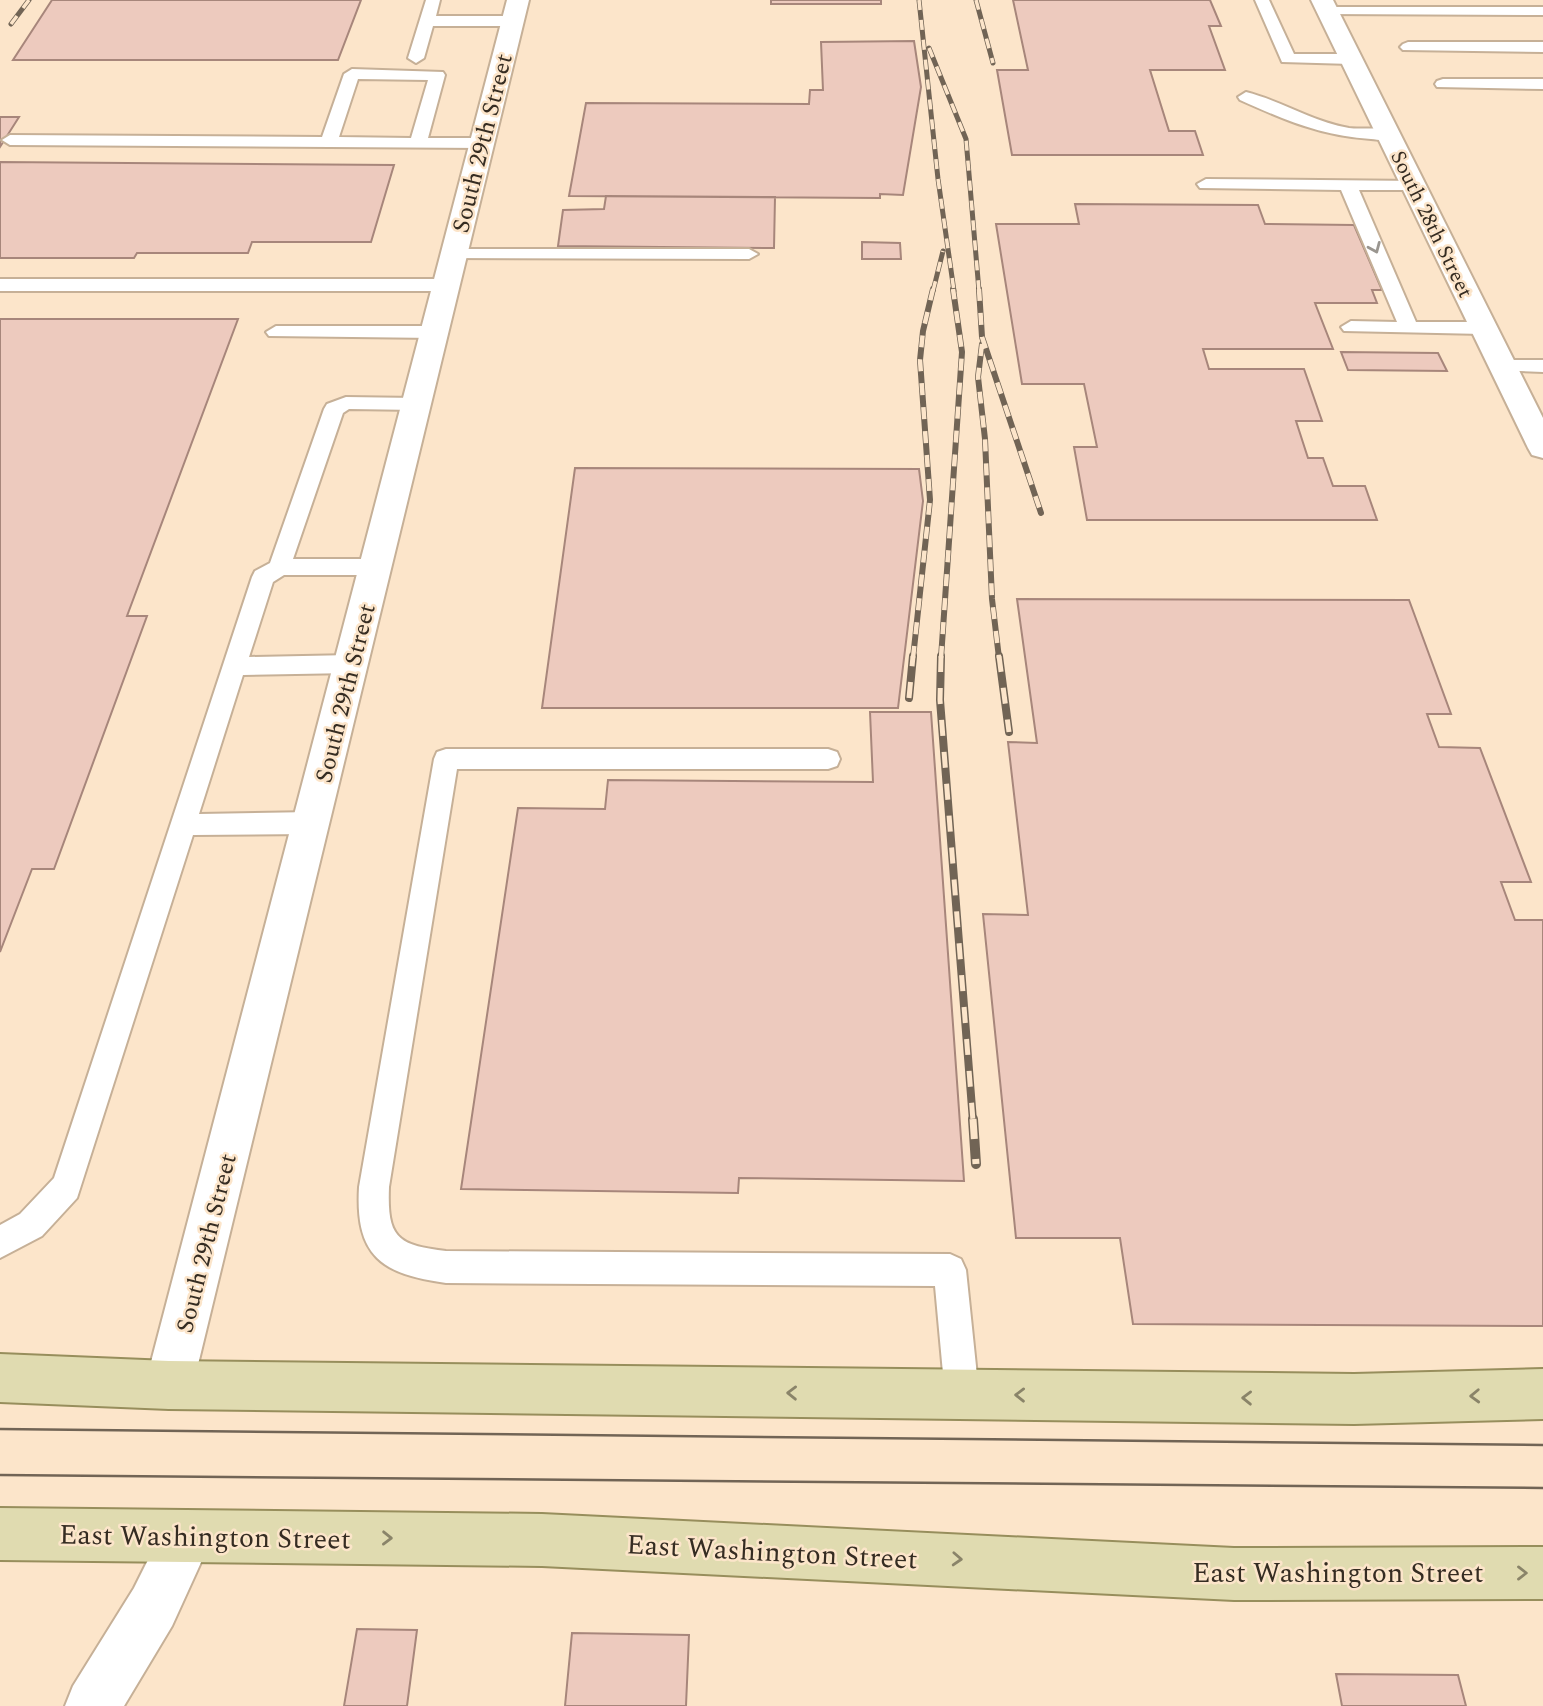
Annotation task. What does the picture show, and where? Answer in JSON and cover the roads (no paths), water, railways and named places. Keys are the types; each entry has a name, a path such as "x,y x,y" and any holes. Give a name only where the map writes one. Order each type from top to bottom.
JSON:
{"main road":[{"path":"0,1378 169,1385 962,1395 1354,1399 1543,1394"},
{"name":"East Washington Street","path":"0,1534 542,1540 1234,1574 1543,1573"}],"street":[{"name":"South 28th Street","path":"1324,6 1543,448"},
{"name":"South 29th Street","path":"169,1385 516,10"},
{"path":"93,1706 153,1607 187,1536"}],"lane":[{"path":"416,58 433,0"},
{"path":"1262,0 1288,59 1351,59"},
{"path":"1324,6 1543,11"},
{"path":"427,21 516,10"},
{"path":"1408,47 1543,47"},
{"path":"329,141 352,74 437,75 418,142"},
{"path":"1444,84 1543,84"},
{"path":"1246,97 1314,127 1388,135"},
{"path":"10,140 482,143"},
{"path":"1206,184 1413,185"},
{"path":"1348,185 1409,327"},
{"path":"0,285 451,270 749,254"},
{"path":"1351,327 1483,328"},
{"path":"276,332 435,332"},
{"path":"1503,366 1543,366"},
{"path":"280,567 293,522 334,409 346,403 417,404"},
{"path":"0,1242 31,1225 66,1187 263,577 280,567 376,567"},
{"path":"235,666 352,664"},
{"path":"828,759 446,759 371,1216 374,1233 396,1256 420,1264 446,1267 950,1270 962,1395"},
{"path":"183,825 312,823"}],"tram line":[{"path":"0,1429 1543,1445"},
{"path":"0,1475 1543,1488"}],"railway":[{"path":"11,24 29,0"},
{"path":"919,0 938,179 954,291"},
{"path":"976,0 993,63"},
{"path":"929,48 966,139 979,291"},
{"path":"933,291 943,251"},
{"path":"913,658 930,500 920,360 923,331 933,289"},
{"path":"941,658 962,352 953,289"},
{"path":"979,289 982,337 1041,513"},
{"path":"982,344 978,377 985,439 992,599 999,658"},
{"path":"909,698 913,656"},
{"path":"941,656 940,700 973,1121"},
{"path":"999,656 1009,732"},
{"path":"973,1119 976,1164"}]}
